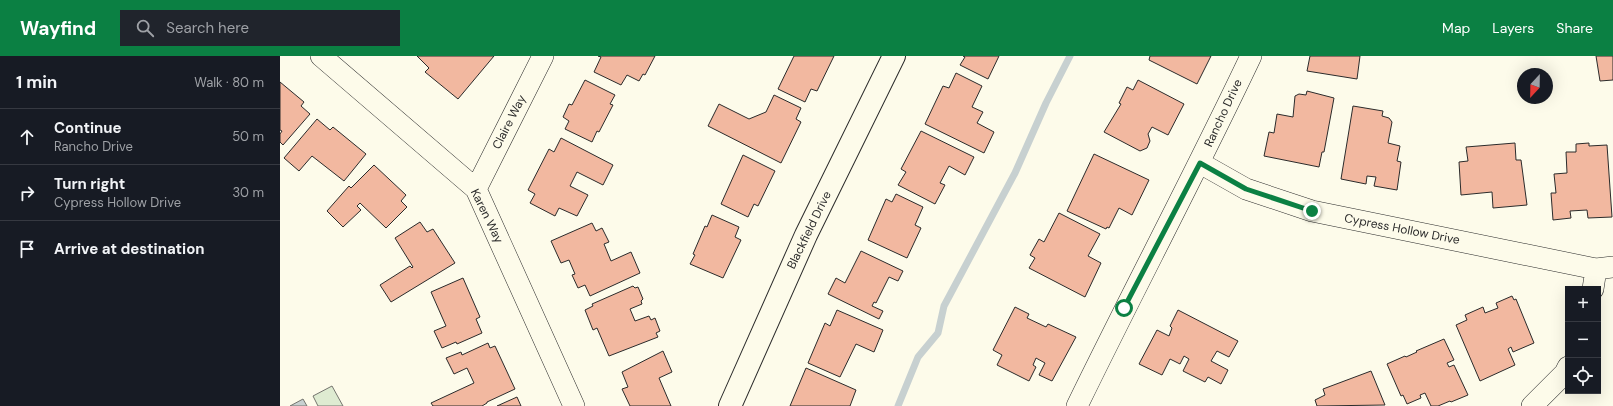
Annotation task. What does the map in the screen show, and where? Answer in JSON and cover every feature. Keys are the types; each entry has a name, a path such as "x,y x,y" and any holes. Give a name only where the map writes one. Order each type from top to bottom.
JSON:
{"street":[{"name":"Karen Way","path":"321,56 476,188 574,406"},
{"name":"Claire Way","path":"476,188 543,56"},
{"name":"Blackfield Drive","path":"730,406 806,235 894,56"},
{"name":"Rancho Drive","path":"1077,406 1124,308 1200,163 1251,56"},
{"name":"Cypress Hollow Drive","path":"1200,163 1246,189 1312,211 1601,275"},
{"path":"1532,406 1565,373"}],"green space":[{"path":"332,386 343,406 318,406 313,396"}],"shaded area":[{"path":"303,399 307,406 290,406"}],"building":[{"path":"417,56 494,56 458,99 425,72 429,68"},
{"path":"598,56 655,56 645,75 643,74 639,81 627,75 621,85 594,72 601,57"},
{"path":"794,56 834,56 817,91 811,89 805,102 778,89"},
{"path":"963,56 999,56 988,79 960,65 965,57"},
{"path":"1150,56 1211,56 1197,84 1149,60"},
{"path":"1310,56 1360,56 1357,79 1307,71"},
{"path":"1596,56 1613,56 1613,80 1600,81"},
{"path":"956,73 982,86 972,107 983,112 977,123 994,132 984,153 925,124 943,86 949,88"},
{"path":"585,80 615,95 610,104 613,105 592,142 565,129 569,121 563,117 569,104 572,105"},
{"path":"1138,80 1184,104 1168,135 1152,127 1148,134 1150,141 1147,148 1140,151 1104,132 1121,104 1119,103 1127,87 1133,90"},
{"path":"280,82 304,102 301,106 310,114 283,145 280,142 280,134 282,131 280,130"},
{"path":"1307,91 1334,98 1324,152 1322,152 1319,167 1264,156 1269,132 1274,133 1277,114 1293,117 1295,96 1299,94 1306,95"},
{"path":"774,95 801,108 796,119 801,122 781,163 708,126 719,104 749,119 766,112"},
{"path":"1353,106 1383,111 1382,116 1389,118 1392,122 1388,143 1400,146 1397,161 1401,162 1397,190 1374,186 1376,177 1367,176 1366,184 1341,179"},
{"path":"317,119 330,130 333,127 366,154 344,181 312,156 299,171 284,158"},
{"path":"921,131 974,157 965,175 949,166 940,183 945,185 935,204 898,185 906,172 901,169"},
{"path":"561,138 613,165 603,185 577,172 570,186 588,195 577,216 559,208 555,216 530,203 535,194 528,190 549,149 554,152"},
{"path":"1515,143 1516,160 1521,160 1527,205 1493,208 1492,192 1461,195 1459,162 1468,161 1466,147"},
{"path":"1589,143 1589,146 1607,145 1612,217 1588,218 1587,210 1570,211 1571,218 1553,220 1551,193 1556,193 1554,174 1567,173 1566,152 1576,152 1576,144"},
{"path":"1094,154 1149,180 1132,215 1119,208 1109,228 1107,227 1106,229 1067,211"},
{"path":"743,155 775,171 758,206 754,204 748,217 721,204"},
{"path":"374,165 406,195 401,201 407,207 386,228 360,203 357,206 361,210 343,227 327,211 349,186 351,188"},
{"path":"896,194 923,207 915,225 921,228 907,258 868,240 886,199 892,202"},
{"path":"1059,213 1100,234 1088,256 1101,263 1085,297 1029,268 1035,258 1030,255 1039,239 1044,242"},
{"path":"712,215 739,227 735,237 741,240 723,278 690,264 695,255 693,254 705,226 707,227"},
{"path":"420,222 427,232 433,229 455,263 391,302 380,285 410,266 412,268 413,267 395,238"},
{"path":"592,223 596,231 602,228 609,242 604,244 611,261 631,252 640,273 590,296 585,285 578,288 572,275 575,274 569,260 561,263 551,241"},
{"path":"861,251 903,271 898,281 889,277 876,303 874,302 872,306 883,311 879,319 828,294 836,278 845,283"},
{"path":"463,278 480,317 476,319 482,333 457,344 456,342 442,348 434,331 446,326 431,292"},
{"path":"633,286 635,288 638,287 643,299 641,301 642,304 630,309 635,321 649,316 651,320 655,318 660,331 656,333 658,337 609,356 597,328 593,330 585,310 593,306 592,304"},
{"path":"1512,296 1514,300 1516,299 1534,343 1513,352 1511,347 1508,349 1515,365 1480,381 1456,325 1467,320 1465,315 1483,307 1485,313 1498,308 1496,303"},
{"path":"1015,307 1029,314 1027,318 1046,327 1048,324 1076,337 1052,381 1039,375 1045,363 1036,358 1033,365 1036,367 1029,381 997,365 1002,355 993,350"},
{"path":"837,310 883,330 874,352 856,344 840,377 808,363 825,323 830,326"},
{"path":"1178,310 1238,341 1229,357 1217,351 1211,361 1228,370 1221,384 1208,377 1205,382 1183,371 1189,359 1184,356 1180,364 1170,359 1162,375 1139,364 1157,330 1169,336 1172,328 1170,326"},
{"path":"1444,339 1454,360 1447,363 1449,367 1454,365 1468,395 1438,406 1431,406 1425,393 1420,395 1421,398 1407,404 1403,395 1401,396 1387,364 1405,356 1406,357"},
{"path":"488,343 490,348 495,346 515,389 487,402 482,406 433,406 431,403 474,383 467,368 454,374 446,358 461,352 462,355"},
{"path":"663,351 672,372 659,378 671,406 630,406 622,389 628,387 622,372"},
{"path":"806,368 856,390 850,406 790,406"},
{"path":"1371,371 1385,405 1317,406 1315,400 1325,395 1323,389"},
{"path":"517,397 521,406 497,406"}],"waterway":[{"path":"898,406 918,357 938,333 944,306 1015,173 1046,103 1070,56"}],"route":[{"path":"1124,308 1200,163 1246,189 1312,211"}]}
